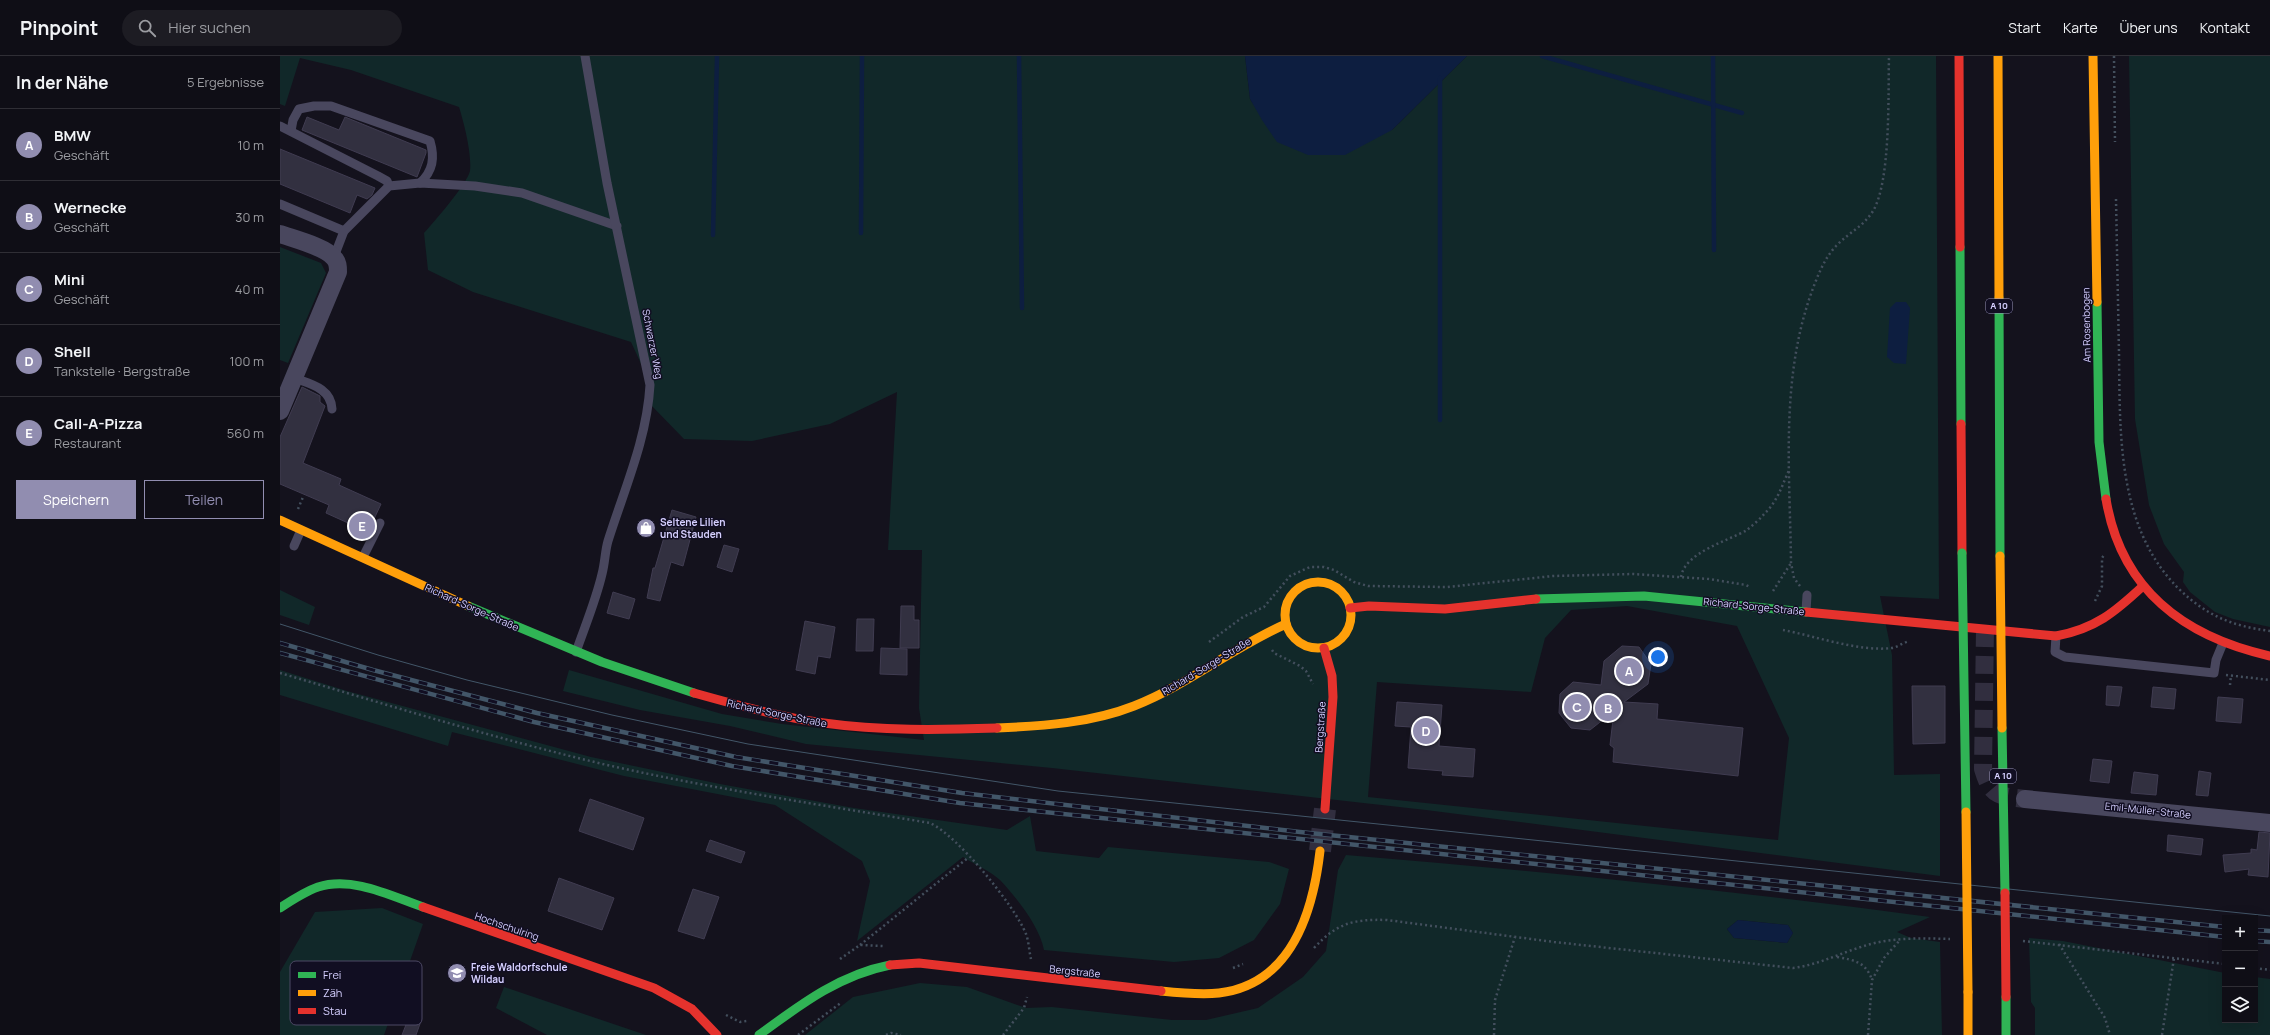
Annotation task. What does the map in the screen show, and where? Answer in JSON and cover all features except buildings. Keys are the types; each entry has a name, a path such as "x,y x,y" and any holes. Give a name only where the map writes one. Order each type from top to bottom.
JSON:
{"main road":[{"path":"1959,56 1962,553 1968,1035"},
{"name":"A 10","path":"1998,56 2000,556 2006,1035"},
{"name":"Am Rosenbogen","path":"2093,56 2101,451 2104,486 2120,546 2143,586 2179,620 2195,630 2223,643 2245,651 2270,656"},
{"name":"Richard-Sorge-Straße","path":"280,520 576,653 645,678 724,702 808,721 868,727 929,730 1022,728 1086,720 1138,705 1178,685 1237,646 1286,624"},
{"path":"1324,583 1333,586 1343,595 1350,608 1348,629 1334,644 1324,648 1314,648 1300,643 1290,633 1286,624 1285,614 1290,596 1297,590 1310,584 1324,583"},
{"name":"Richard-Sorge-Straße","path":"1350,608 1369,606 1445,609 1548,598 1615,595 1674,598 2056,636 2078,633 2101,622 2143,586"},
{"name":"Bergstraße","path":"1324,648 1332,676 1333,697 1325,809"},
{"name":"Bergstraße","path":"759,1035 823,989 848,976 872,967 899,963 919,963 1170,993 1220,993 1247,984 1270,972 1290,952 1311,911 1317,885 1320,852"},
{"name":"Hochschulring","path":"280,908 302,894 322,884 338,882 361,886 642,983 675,997 691,1007 717,1035"}],"street":[{"path":"280,234 322,250 334,257 338,264 338,272 280,411"},
{"name":"Emil-Müller-Straße","path":"2025,799 2270,823"}],"lane":[{"name":"Schwarzer Weg","path":"576,653 600,581 608,543 630,476 649,410 650,385 617,226 585,56"},
{"path":"291,131 299,109 314,106 331,106 430,141 434,154 432,167 420,184"},
{"path":"280,126 378,176 387,181 389,186"},
{"path":"334,257 344,231 389,186 420,184 475,186 522,193 617,226"},
{"path":"280,204 344,231"},
{"path":"294,378 324,390 330,396 332,409"},
{"path":"362,558 380,523"},
{"path":"294,546 301,530"},
{"path":"1806,611 1807,595"},
{"path":"2056,636 2055,652 2065,657 2214,673 2216,660 2223,643"}],"path":[{"path":"1807,595 1794,578 1791,563 1789,411 1791,379 1798,339 1812,292 1825,260 1837,245 1864,224 1880,195 1886,154 1888,56"},
{"path":"2114,56 2115,149"},
{"path":"2115,195 2120,421 2126,483 2142,537 2153,558 2169,579 2188,597 2212,616 2249,629 2270,631"},
{"path":"1737,584 1681,577 1682,572 1690,562 1710,548 1747,530 1766,513 1776,499 1790,468"},
{"path":"297,511 303,497"},
{"path":"2091,605 2095,602 2102,586 2102,558 2106,552 2142,537"},
{"path":"1773,592 1791,563"},
{"path":"1208,643 1243,617 1254,612 1270,601 1282,583 1290,576 1310,567 1324,567 1334,570 1360,585 1446,588"},
{"path":"1254,612 1274,654 1306,671 1313,686"},
{"path":"280,673 518,743 607,765 710,787 930,823 940,828 951,837 1007,903 1026,934 1031,962"},
{"path":"2214,673 2270,680"},
{"path":"2230,685 2231,675"},
{"path":"860,945 969,857"},
{"path":"1361,919 1387,920 1515,937 1793,968 1810,966 1858,948 1900,939 1958,939"},
{"path":"1494,1035 1495,1000 1515,937"},
{"path":"1872,980 1884,958 1900,939"},
{"path":"2020,941 2059,944 2222,964"},
{"path":"2059,944 2105,1018 2110,1035"},
{"path":"1836,957 1853,960 1868,969 1872,980 1868,1035"},
{"path":"2162,1035 2174,958"},
{"path":"1230,969 1249,962"},
{"path":"2258,968 2270,970"},
{"path":"1003,1035 1024,1008 1027,997 1019,996"},
{"path":"798,1035 847,999"},
{"path":"886,1035 891,1033 901,1035"}],"green space":[{"path":"280,56 1245,56 1250,99 1278,142 1392,130 1467,56 1936,56 1939,599 1880,596 1892,655 1894,775 1940,774 1940,876 1426,810 1052,768 806,744 730,726 640,710 563,691 569,670 722,714 782,724 924,740 919,708 922,550 888,550 897,392 830,424 752,441 684,439 649,403 643,368 631,342 473,292 428,270 424,233 463,185 470,171 469,147 459,107 351,70 300,58 285,106 280,104","holes":["1627,606 1737,626 1789,738 1778,840 1368,797 1377,682 1531,692 1545,638 1571,610"]},
{"path":"2129,56 2270,56 2270,627 2233,619 2215,612 2190,592 2183,582 2184,572 2164,544 2149,505 2135,419"},
{"path":"280,247 321,263 326,273 288,363 280,360"},
{"path":"280,590 315,607 309,625 280,615"},
{"path":"280,670 347,691 591,757 720,784 854,808 1007,830 1030,816 1036,851 1099,858 1108,847 1269,862 1289,869 1280,904 1254,940 1219,958 1174,962 1044,950 1042,941 1033,922 1000,880 963,857 857,941 870,881 862,861 775,805 624,776 452,732 448,746 280,695"},
{"path":"1346,855 1639,882 1930,917 1897,932 1911,938 1940,942 1942,1035 805,1035 853,997 920,983 967,987 1026,1008 1052,1007 1172,1020 1206,1020 1258,1008 1303,977 1326,951 1338,870","holes":["1738,920 1788,925 1793,933 1787,943 1734,938 1727,929"]},
{"path":"382,908 423,924 410,961 290,961 290,1025 388,1025 384,1035 280,1035 280,972 315,912"},
{"path":"2029,938 2063,941 2222,972 2222,1023 2258,1023 2258,977 2270,979 2270,1035 2035,1035 2035,1008 2031,1002"},
{"path":"504,987 646,1035 547,1035 496,1008"}],"water":[{"path":"1245,56 1467,56 1392,130 1345,155 1308,155 1277,142 1262,120 1250,99"},
{"path":"1896,302 1906,302 1910,308 1906,364 1894,363 1887,357 1890,308"},
{"path":"1738,920 1788,925 1793,933 1787,943 1734,938 1727,929"}],"waterway":[{"path":"713,235 717,56"},
{"path":"861,233 862,56"},
{"path":"1019,56 1022,308"},
{"path":"1542,56 1742,113"},
{"path":"1713,56 1714,250"},
{"path":"1440,78 1440,420"}],"tunnel":[{"path":"1985,629 1983,769 1989,785 1997,793 2008,797 2025,799"},
{"path":"1320,851 1325,809"}],"tram line":[{"path":"280,624 378,655 467,680 612,715 748,744 1058,791 2270,916"}],"railway":[{"path":"280,643 373,670 537,713 736,757 962,793 1300,832 2222,927"},
{"path":"280,653 534,722 732,766 960,803 2222,937"},
{"path":"2258,930 2270,931"},
{"path":"2258,941 2270,942"}],"traffic: fast":[{"path":"1960,247 1961,424"},
{"path":"1999,298 2000,556"},
{"path":"2097,302 2099,442 2106,499"},
{"path":"1962,553 1966,812"},
{"path":"1536,599 1644,596 1806,612"},
{"path":"468,606 602,662 694,693"},
{"path":"2002,728 2005,893"},
{"path":"280,908 303,894 318,887 331,884 345,884 372,889 423,907"},
{"path":"759,1035 821,992 854,976 890,965"},
{"path":"2006,997 2006,1035"}],"traffic: slow":[{"path":"1998,56 1999,298"},
{"path":"2093,56 2097,302"},
{"path":"280,520 468,606"},
{"path":"2000,556 2002,728"},
{"path":"1318,582 1331,585 1341,592 1348,602 1351,615 1348,628 1341,638 1331,645 1318,648 1305,645 1295,638 1288,628 1285,615 1288,602 1295,592 1305,585 1318,582"},
{"path":"997,728 1067,723 1118,712 1173,688 1266,633 1286,624"},
{"path":"1966,812 1968,992"},
{"path":"1161,991 1198,994 1219,993 1244,987 1265,976 1281,960 1294,942 1304,920 1312,898 1320,851"},
{"path":"1968,992 1968,1035"}],"traffic: jam":[{"path":"1959,56 1960,247"},
{"path":"1961,424 1962,553"},
{"path":"2106,499 2114,531 2126,559 2142,584 2162,604 2185,622 2211,636 2239,648 2270,656"},
{"path":"1806,612 2056,636 2082,629 2104,618 2123,604 2143,586"},
{"path":"1350,608 1369,606 1445,609 1536,599"},
{"path":"1324,648 1332,676 1333,697 1325,809"},
{"path":"694,693 775,714 845,726 910,729 997,728"},
{"path":"2005,893 2006,997"},
{"path":"423,907 654,988 692,1009 717,1035"},
{"path":"890,965 919,963 1161,991"}],"place":[{"name":"Call-A-Pizza","path":"362,526"},
{"name":"Seltene Lilien und Stauden","path":"646,528"},
{"name":"BMW","path":"1629,671"},
{"name":"Mini","path":"1577,707"},
{"name":"Wernecke","path":"1608,708"},
{"name":"Shell","path":"1426,731"},
{"name":"Freie Waldorfschule Wildau","path":"457,973"}]}
